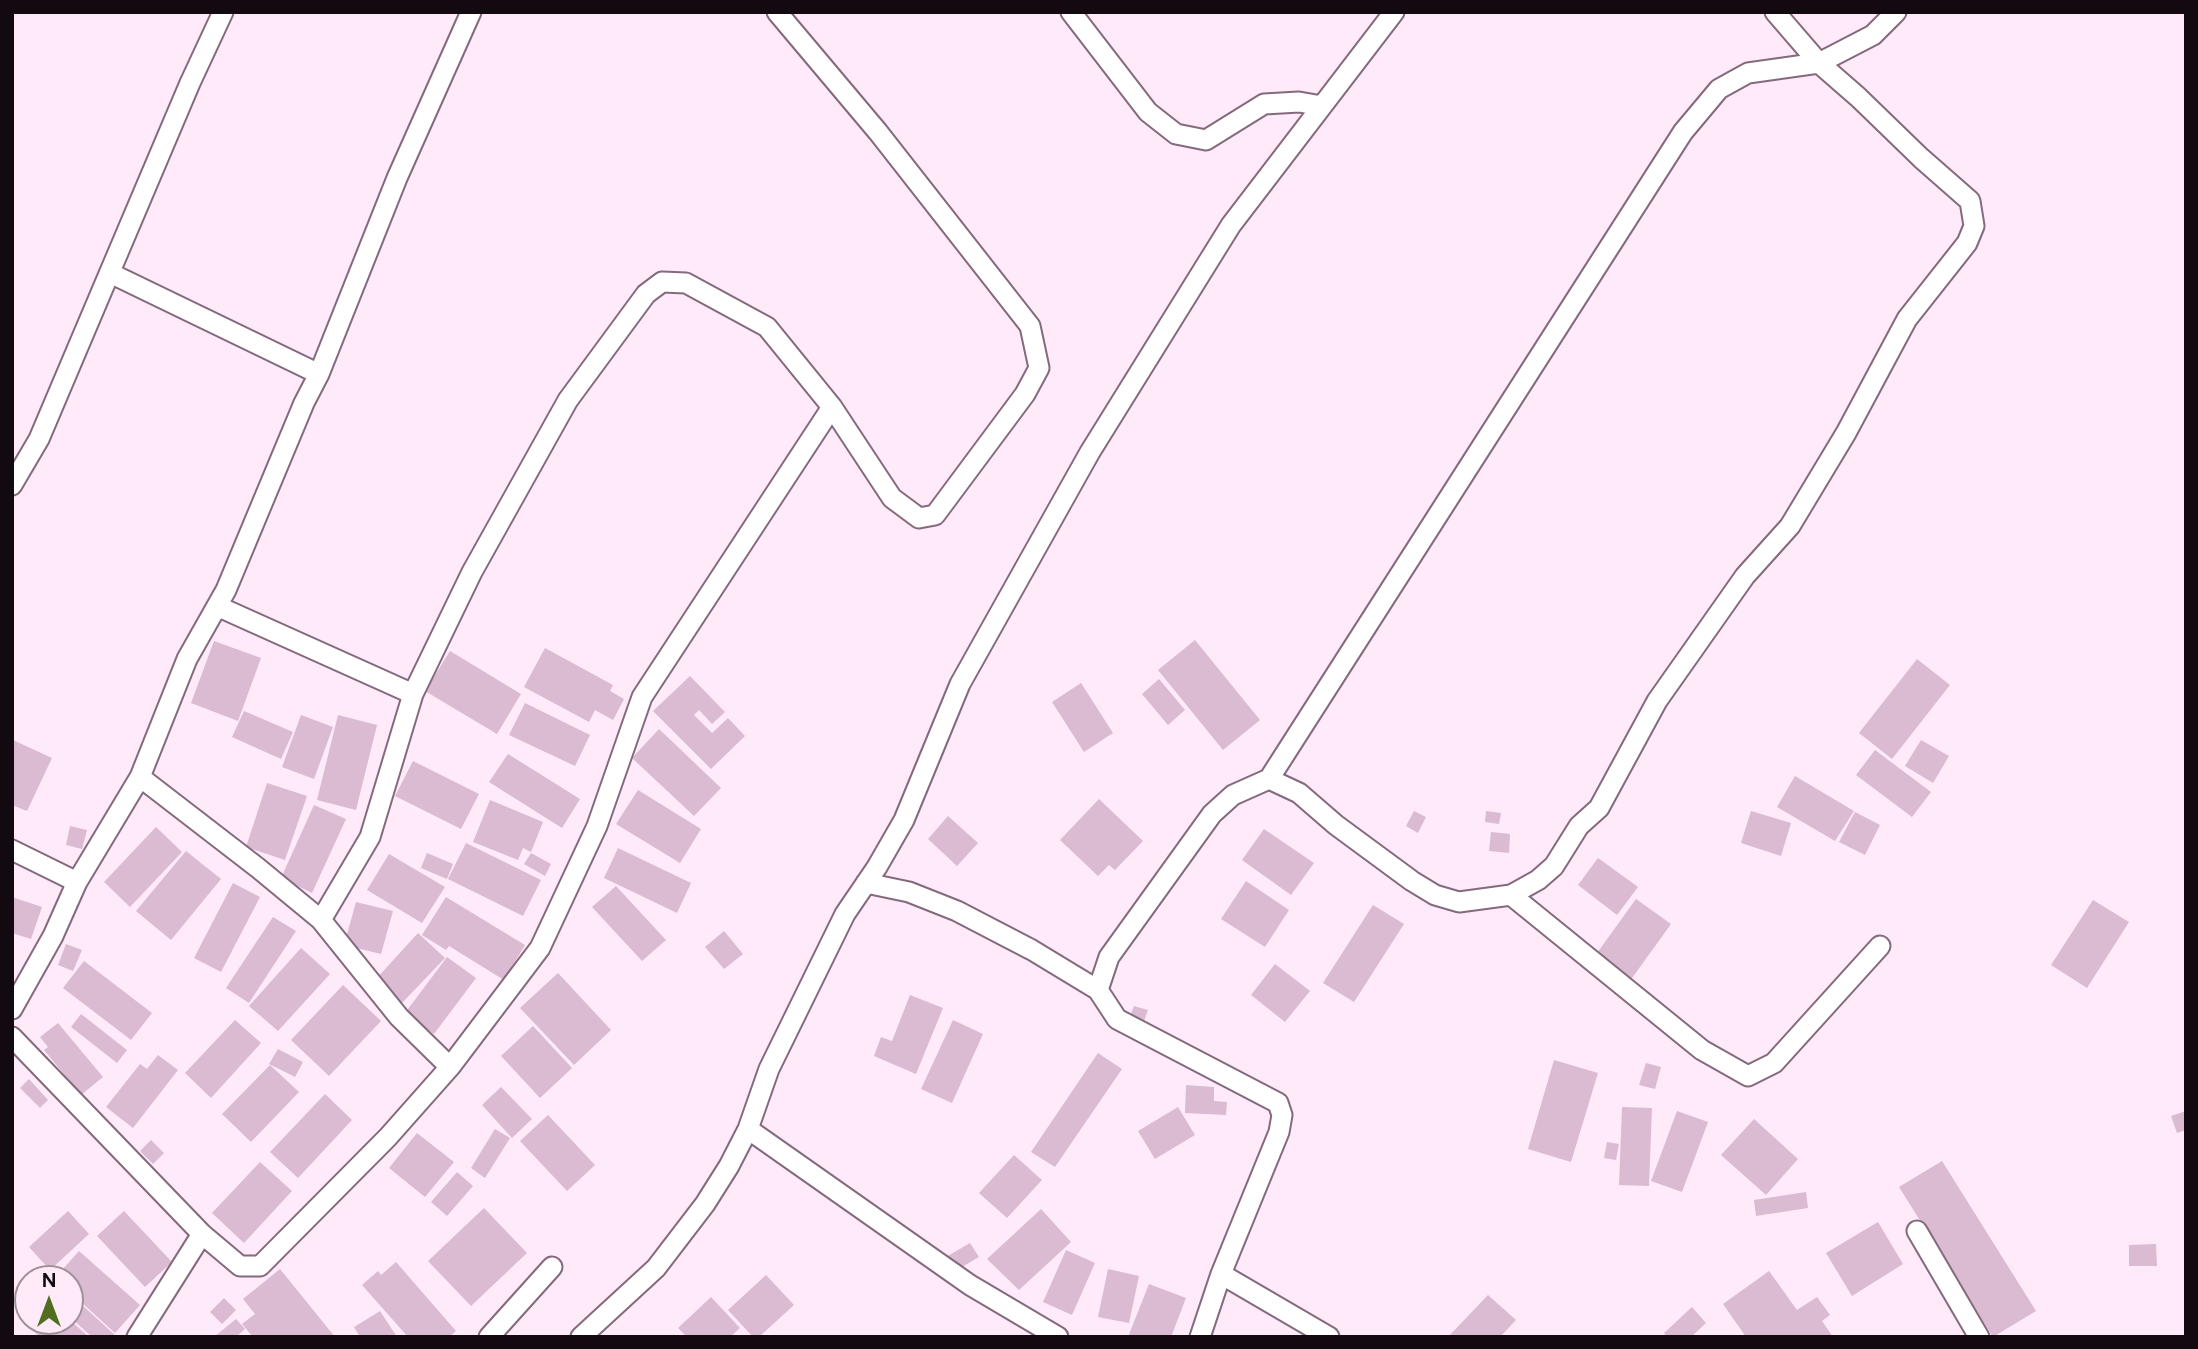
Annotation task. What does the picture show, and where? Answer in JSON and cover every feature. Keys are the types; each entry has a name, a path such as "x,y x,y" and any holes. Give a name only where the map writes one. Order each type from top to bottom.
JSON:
{"street":[{"path":"12,485 39,439 190,83 223,12"},
{"path":"12,1009 53,936 77,882 140,777 187,659 217,606 241,555 304,403 319,374 397,178 471,12"},
{"path":"321,920 370,836 413,694 472,572 568,400 646,294 662,282 686,283 767,327 832,407 892,498 919,518 936,515 1025,394 1038,368 1030,326 878,132 777,12"},
{"path":"1071,12 1148,112 1177,134 1206,140 1264,104 1299,102 1322,107"},
{"path":"581,1337 656,1268 705,1204 729,1166 748,1129 775,1058 845,914 904,820 960,684 1090,452 1231,225 1394,12"},
{"path":"1269,779 1299,793 1336,825 1435,895 1459,902 1511,895 1538,880 1554,866 1579,826 1599,808 1657,701 1745,576 1790,526 1846,433 1907,319 1967,243 1975,226 1970,201 1819,63 1775,12"},
{"path":"1098,990 1109,957 1212,814 1233,795 1269,779 1683,132 1719,89 1748,73 1819,63 1873,35 1896,12"},
{"path":"110,273 319,374"},
{"path":"12,1037 202,1234 240,1266 260,1266 388,1137 450,1068 540,948 597,826 642,697 832,407"},
{"path":"217,606 413,694"},
{"path":"140,777 321,920 399,1017 450,1068"},
{"path":"12,850 77,882"},
{"path":"866,883 909,892 957,911 1032,950 1098,990 1117,1019 1278,1103 1282,1115 1279,1132 1221,1274 1200,1337"},
{"path":"1511,895 1702,1050 1748,1076 1774,1063 1880,946"},
{"path":"748,1129 970,1285 1058,1337"},
{"path":"1917,1231 1979,1337"},
{"path":"137,1337 202,1234"},
{"path":"489,1337 552,1267"},
{"path":"1221,1274 1329,1337"}],"building":[{"path":"1195,640 1260,720 1223,750 1158,670"},
{"path":"214,641 261,658 238,721 191,703"},
{"path":"545,648 613,685 610,691 624,699 613,720 595,710 589,722 524,687"},
{"path":"450,651 521,694 497,734 425,691"},
{"path":"1917,659 1950,685 1892,759 1859,733"},
{"path":"690,676 725,712 712,724 699,710 694,715 712,733 728,718 745,736 711,769 653,711"},
{"path":"1159,679 1185,710 1168,725 1142,694"},
{"path":"1081,683 1113,733 1084,752 1052,702"},
{"path":"525,703 590,735 575,766 509,735"},
{"path":"244,711 293,732 281,759 232,737"},
{"path":"301,715 333,727 314,779 282,767"},
{"path":"338,715 377,725 356,810 317,800"},
{"path":"659,729 721,788 694,816 632,758"},
{"path":"13,740 52,758 27,811 12,805"},
{"path":"1921,740 1949,756 1933,783 1905,766"},
{"path":"1875,750 1931,792 1912,817 1856,775"},
{"path":"508,754 580,799 562,828 489,782"},
{"path":"413,761 479,794 461,829 395,796"},
{"path":"1795,776 1854,811 1835,841 1777,807"},
{"path":"267,783 307,796 285,860 246,847"},
{"path":"638,790 701,829 680,863 616,824"},
{"path":"1099,799 1143,841 1115,870 1109,865 1098,876 1060,840"},
{"path":"490,800 543,822 531,852 523,848 518,860 473,842"},
{"path":"314,805 346,819 312,893 281,878"},
{"path":"1414,811 1426,817 1418,833 1406,826"},
{"path":"1486,811 1501,813 1499,824 1485,822"},
{"path":"1751,811 1791,823 1781,856 1741,843"},
{"path":"1855,812 1880,825 1865,855 1839,842"},
{"path":"948,816 978,843 957,866 928,839"},
{"path":"70,826 87,830 82,849 66,845"},
{"path":"156,827 182,852 130,907 104,882"},
{"path":"1264,829 1314,863 1291,895 1242,860"},
{"path":"1491,832 1510,834 1509,853 1489,851"},
{"path":"466,843 541,880 523,916 448,879"},
{"path":"618,848 691,883 677,913 604,878"},
{"path":"186,851 221,879 171,940 136,911"},
{"path":"427,853 453,864 447,879 421,868"},
{"path":"531,853 551,864 545,876 524,864"},
{"path":"389,854 445,887 422,923 367,890"},
{"path":"1598,858 1638,887 1617,915 1578,885"},
{"path":"1246,881 1289,910 1265,947 1221,919"},
{"path":"233,883 260,897 221,972 194,958"},
{"path":"616,886 666,940 642,961 592,907"},
{"path":"12,897 42,907 31,939 12,933"},
{"path":"446,897 525,945 504,980 449,946 446,950 422,935"},
{"path":"1636,899 1671,924 1627,985 1592,960"},
{"path":"2093,900 2129,922 2087,988 2051,965"},
{"path":"356,902 393,911 381,954 344,945"},
{"path":"1373,905 1404,924 1354,1002 1323,983"},
{"path":"273,917 296,931 249,1003 226,988"},
{"path":"724,931 743,954 724,969 705,947"},
{"path":"418,933 445,958 402,1003 376,979"},
{"path":"66,944 82,950 73,971 58,965"},
{"path":"301,948 330,974 278,1031 249,1006"},
{"path":"447,957 476,978 434,1034 405,1013"},
{"path":"84,961 152,1013 131,1040 63,988"},
{"path":"1275,964 1310,991 1285,1022 1251,995"},
{"path":"558,973 611,1030 574,1065 520,1008"},
{"path":"343,985 381,1021 329,1076 291,1040"},
{"path":"910,995 943,1008 916,1074 874,1056 881,1037 892,1041"},
{"path":"1134,1006 1148,1010 1143,1024 1129,1019"},
{"path":"81,1014 127,1050 117,1063 71,1027"},
{"path":"235,1020 261,1043 211,1098 185,1073"},
{"path":"953,1020 983,1034 952,1103 921,1089"},
{"path":"58,1023 103,1077 81,1095 44,1050 48,1047 40,1037"},
{"path":"533,1026 572,1068 540,1098 501,1056"},
{"path":"278,1049 303,1062 295,1077 269,1064"},
{"path":"1098,1053 1122,1069 1055,1167 1031,1152"},
{"path":"158,1055 178,1070 133,1128 106,1107 140,1064 147,1069"},
{"path":"1554,1060 1598,1073 1571,1162 1528,1149"},
{"path":"1646,1063 1661,1067 1655,1089 1639,1085"},
{"path":"270,1065 299,1092 251,1142 222,1114"},
{"path":"29,1079 48,1100 40,1108 20,1088"},
{"path":"1186,1085 1214,1087 1214,1101 1227,1102 1226,1115 1185,1113"},
{"path":"501,1087 532,1119 512,1138 482,1105"},
{"path":"325,1094 352,1120 298,1178 270,1152"},
{"path":"1178,1107 1195,1135 1155,1159 1138,1131"},
{"path":"1622,1107 1652,1108 1649,1186 1619,1185"},
{"path":"1677,1111 1708,1122 1682,1192 1651,1181"},
{"path":"2186,1111 2186,1130 2177,1133 2171,1116"},
{"path":"548,1115 595,1165 567,1191 520,1141"},
{"path":"1754,1119 1798,1159 1766,1195 1721,1155"},
{"path":"495,1129 510,1138 485,1178 471,1168"},
{"path":"417,1133 454,1162 425,1197 389,1168"},
{"path":"151,1140 164,1153 153,1164 140,1151"},
{"path":"1607,1142 1619,1144 1616,1160 1604,1158"},
{"path":"1014,1155 1042,1180 1007,1218 979,1193"},
{"path":"1942,1161 2036,1311 1993,1337 1899,1187"},
{"path":"260,1162 292,1191 244,1243 212,1213"},
{"path":"457,1172 473,1186 447,1216 431,1202"},
{"path":"1806,1192 1808,1208 1756,1216 1754,1200"},
{"path":"484,1208 527,1253 471,1306 428,1261"},
{"path":"1041,1209 1071,1242 1019,1290 987,1259"},
{"path":"68,1211 89,1234 55,1265 45,1265 29,1247"},
{"path":"124,1211 172,1262 145,1287 97,1236"},
{"path":"1878,1222 1903,1264 1852,1296 1826,1253"},
{"path":"970,1243 979,1257 955,1271 946,1257"},
{"path":"2156,1244 2157,1266 2129,1266 2129,1245"},
{"path":"1066,1250 1095,1263 1072,1315 1043,1302"},
{"path":"79,1251 140,1305 115,1333 84,1305 84,1265 66,1265"},
{"path":"396,1262 456,1331 449,1337 408,1337 362,1285 378,1271 381,1275"},
{"path":"280,1269 335,1337 253,1337 242,1324 255,1314 243,1299"},
{"path":"1108,1269 1139,1276 1129,1323 1098,1317"},
{"path":"1769,1271 1797,1310 1817,1297 1830,1315 1822,1321 1833,1337 1746,1337 1723,1304"},
{"path":"766,1275 794,1305 759,1337 753,1337 728,1310"},
{"path":"1149,1284 1186,1298 1171,1337 1128,1337"},
{"path":"1488,1295 1516,1320 1500,1337 1448,1337"},
{"path":"711,1297 740,1328 730,1337 687,1337 678,1328"},
{"path":"224,1298 236,1310 222,1324 210,1312"},
{"path":"84,1307 117,1337 92,1337 84,1330"},
{"path":"1692,1307 1706,1323 1691,1337 1667,1337 1664,1333"},
{"path":"380,1311 397,1337 360,1337 354,1327"},
{"path":"236,1319 245,1329 236,1337 214,1337"},
{"path":"84,1333 89,1337 38,1335 84,1335"}]}
